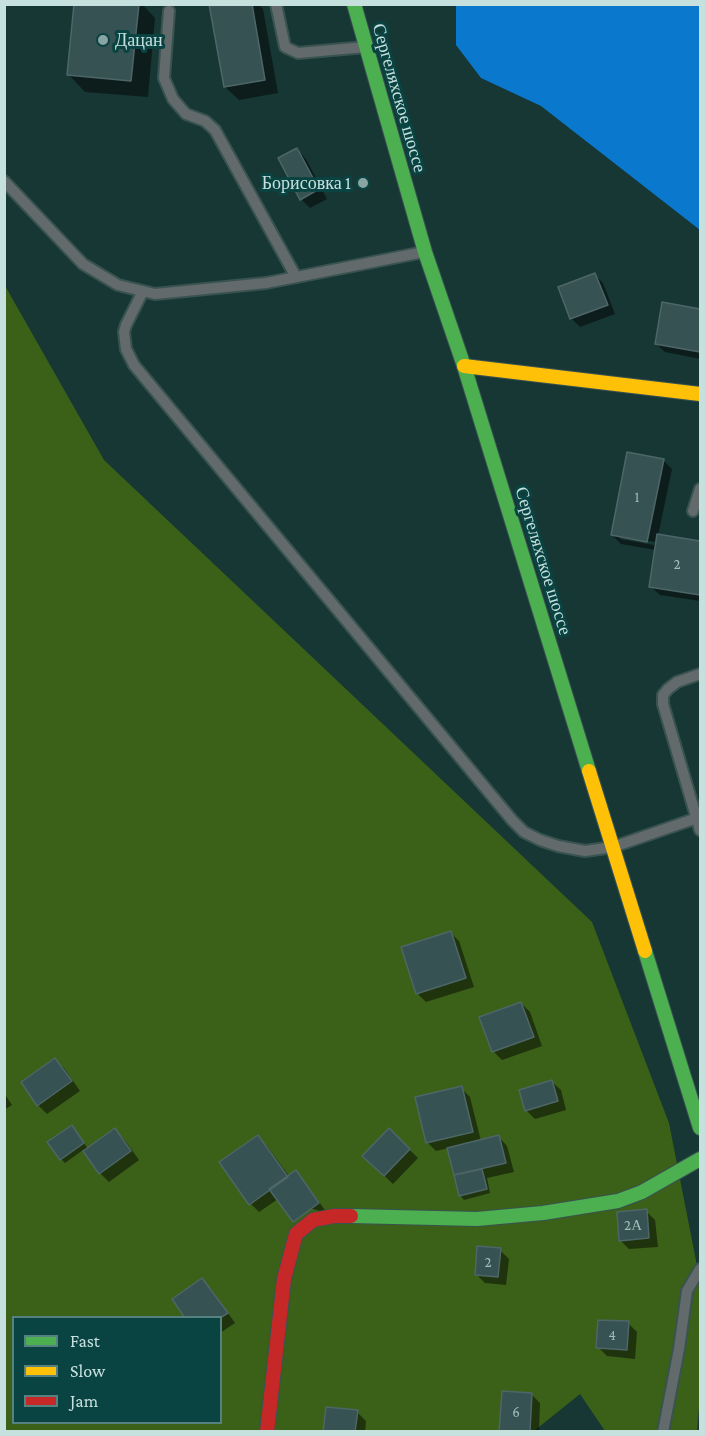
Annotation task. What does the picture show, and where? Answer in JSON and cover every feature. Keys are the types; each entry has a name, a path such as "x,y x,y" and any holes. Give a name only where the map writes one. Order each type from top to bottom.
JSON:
{"main road":[{"name":"Сергеляхское шоссе","path":"354,4 425,252 464,366 700,1128"},
{"path":"464,366 700,394"},
{"path":"267,1431 284,1279 296,1234 313,1220 334,1216 477,1219 554,1212 618,1201 642,1192 700,1159"}],"lane":[{"path":"276,4 285,47 298,53 366,47"},
{"path":"169,11 164,78 172,99 186,114 205,122 215,130 296,277"},
{"path":"4,181 83,264 117,285 155,294 266,283 425,252"},
{"path":"143,291 124,332 126,349 134,365 524,832 558,846 585,850 613,847 697,818"},
{"path":"693,511 700,489"},
{"path":"700,674 677,682 663,695 663,704 700,830"},
{"path":"663,1431 679,1349 687,1291 700,1269"}],"green space":[{"path":"4,284 104,460 592,922 669,1123 700,1281 700,1396 697,1431 605,1431 580,1394 534,1431 5,1431"}],"water":[{"path":"456,5 700,5 700,230 541,106 481,78 456,45"}],"building":[{"name":"Дацан","path":"74,4 139,4 131,81 67,75"},
{"path":"209,4 252,4 265,80 224,87"},
{"path":"297,148 319,189 300,200 278,158"},
{"path":"595,273 608,305 570,319 558,287"},
{"path":"662,302 700,309 700,352 655,344"},
{"path":"627,452 664,459 647,542 611,535"},
{"path":"657,534 700,541 700,595 649,587"},
{"path":"451,931 466,978 416,994 401,947"},
{"path":"521,1002 534,1037 492,1052 479,1017"},
{"path":"55,1058 72,1081 37,1106 21,1082"},
{"path":"552,1080 558,1101 525,1111 519,1090"},
{"path":"462,1086 473,1132 426,1143 415,1097"},
{"path":"72,1125 84,1143 60,1160 47,1142"},
{"path":"115,1128 131,1151 99,1174 83,1151"},
{"path":"389,1128 410,1149 384,1176 362,1156"},
{"path":"258,1135 288,1177 249,1205 219,1162"},
{"path":"499,1135 506,1163 454,1175 447,1148"},
{"path":"482,1169 487,1189 459,1196 454,1175"},
{"path":"296,1170 319,1203 293,1222 269,1189"},
{"path":"647,1209 649,1238 619,1241 617,1212"},
{"path":"477,1246 501,1248 498,1277 475,1275"},
{"path":"202,1278 228,1313 222,1317 184,1316 172,1299"},
{"path":"598,1320 629,1321 627,1350 596,1348"},
{"path":"502,1391 532,1393 530,1432 499,1432"},
{"path":"326,1407 358,1410 355,1432 323,1432"}],"traffic: fast":[{"path":"354,4 425,252 464,366 589,771"},
{"path":"645,951 700,1128"},
{"path":"351,1216 477,1219 543,1213 618,1201 642,1192 700,1159"}],"traffic: slow":[{"path":"464,366 700,394"},
{"path":"589,771 645,951"}],"traffic: jam":[{"path":"267,1432 284,1279 296,1234 313,1220 351,1216"}],"place":[{"name":"Дацан","path":"103,40"},
{"name":"Борисовка 1","path":"363,183"}]}
